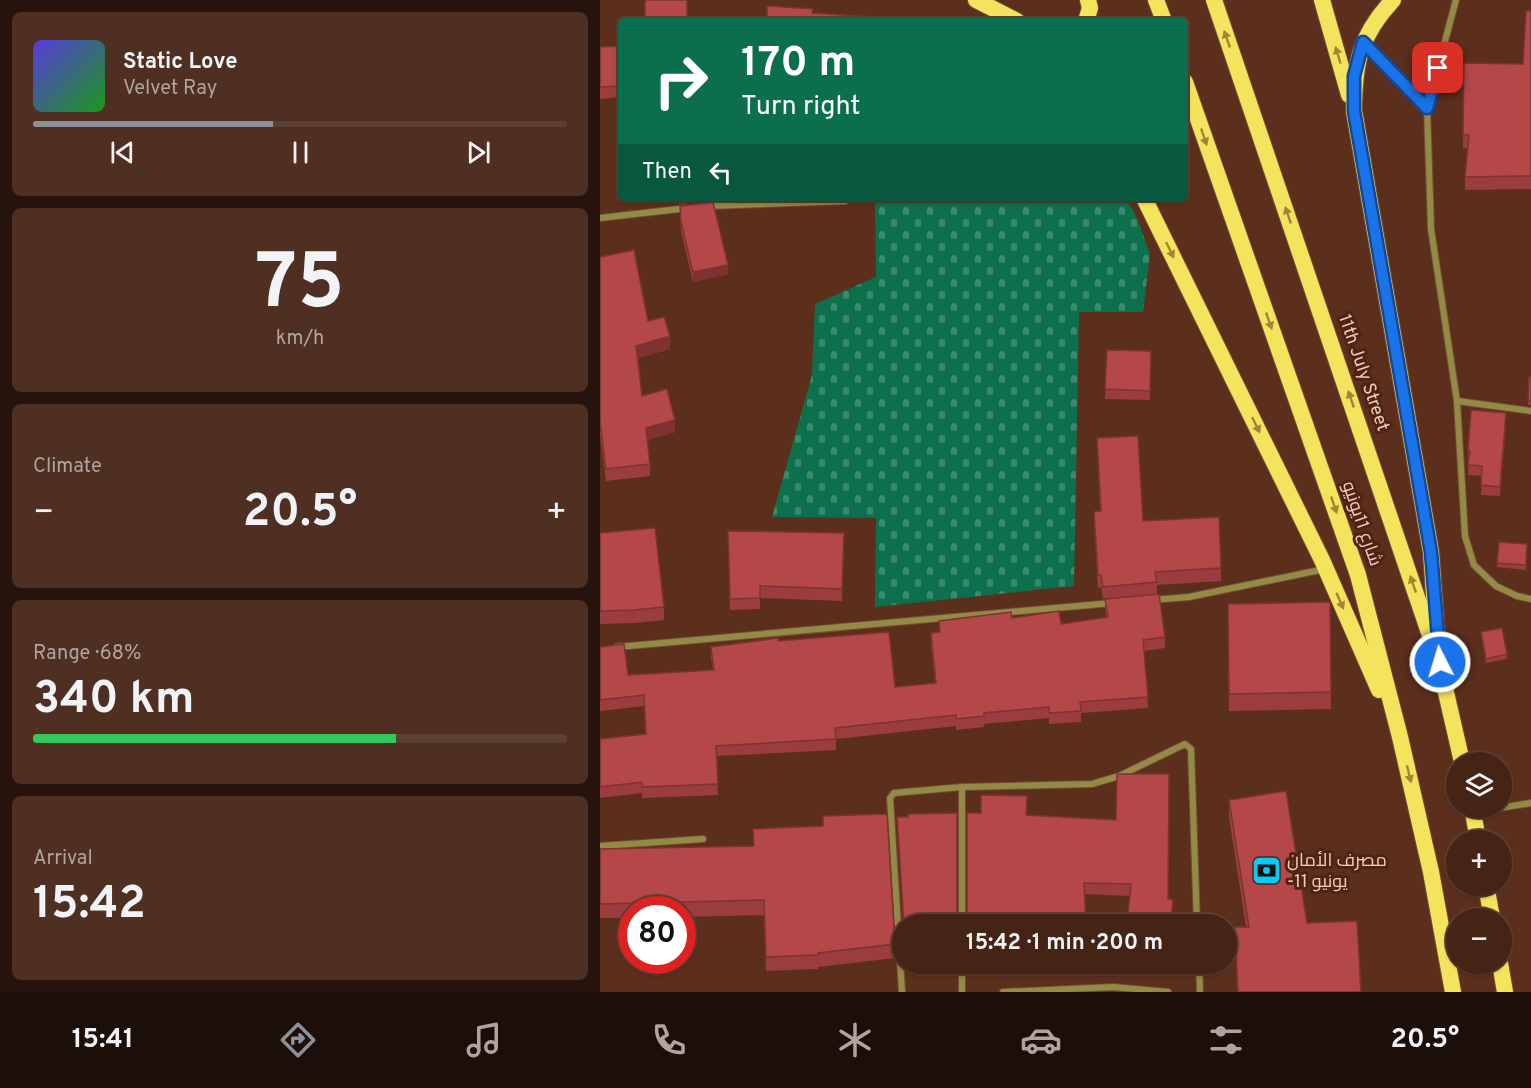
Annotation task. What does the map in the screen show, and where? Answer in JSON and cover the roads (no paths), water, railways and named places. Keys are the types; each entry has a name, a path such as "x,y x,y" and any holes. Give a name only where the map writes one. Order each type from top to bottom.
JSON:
{"highway":[{"path":"976,0 1011,18"},
{"path":"1011,0 1016,18"},
{"path":"1087,18 1090,8 1088,0"},
{"path":"1156,0 1163,18"},
{"name":"11th July Street","path":"1214,0 1440,662 1460,752"},
{"path":"1322,0 1354,111 1431,552 1440,662"},
{"path":"1354,111 1354,76 1363,42 1379,15 1393,0"},
{"name":"شارع 11يونيو","path":"1188,91 1358,576 1400,737 1431,872 1453,992"},
{"path":"1145,201 1326,569 1400,737"},
{"path":"1502,974 1505,990"}],"street":[{"path":"1456,0 1427,108 1431,229 1456,401 1465,536 1474,565 1496,586 1517,596 1531,599"},
{"path":"1363,42 1427,108"},
{"path":"600,218 716,206 845,201"},
{"path":"1456,401 1531,411"},
{"path":"1142,601 1189,597 1326,569"},
{"path":"612,647 1118,603"},
{"path":"902,992 890,798 894,793 962,787 1092,784 1119,776 1185,744 1191,750 1197,914"},
{"path":"962,787 962,914"},
{"path":"1512,805 1531,803"},
{"path":"600,846 703,839"},
{"path":"962,974 962,992"},
{"path":"1199,974 1200,992"},
{"path":"1003,992 1113,987 1168,992"}],"place":[{"name":"مصرف الأمان -11 يونيو","path":"1266,871"}]}
